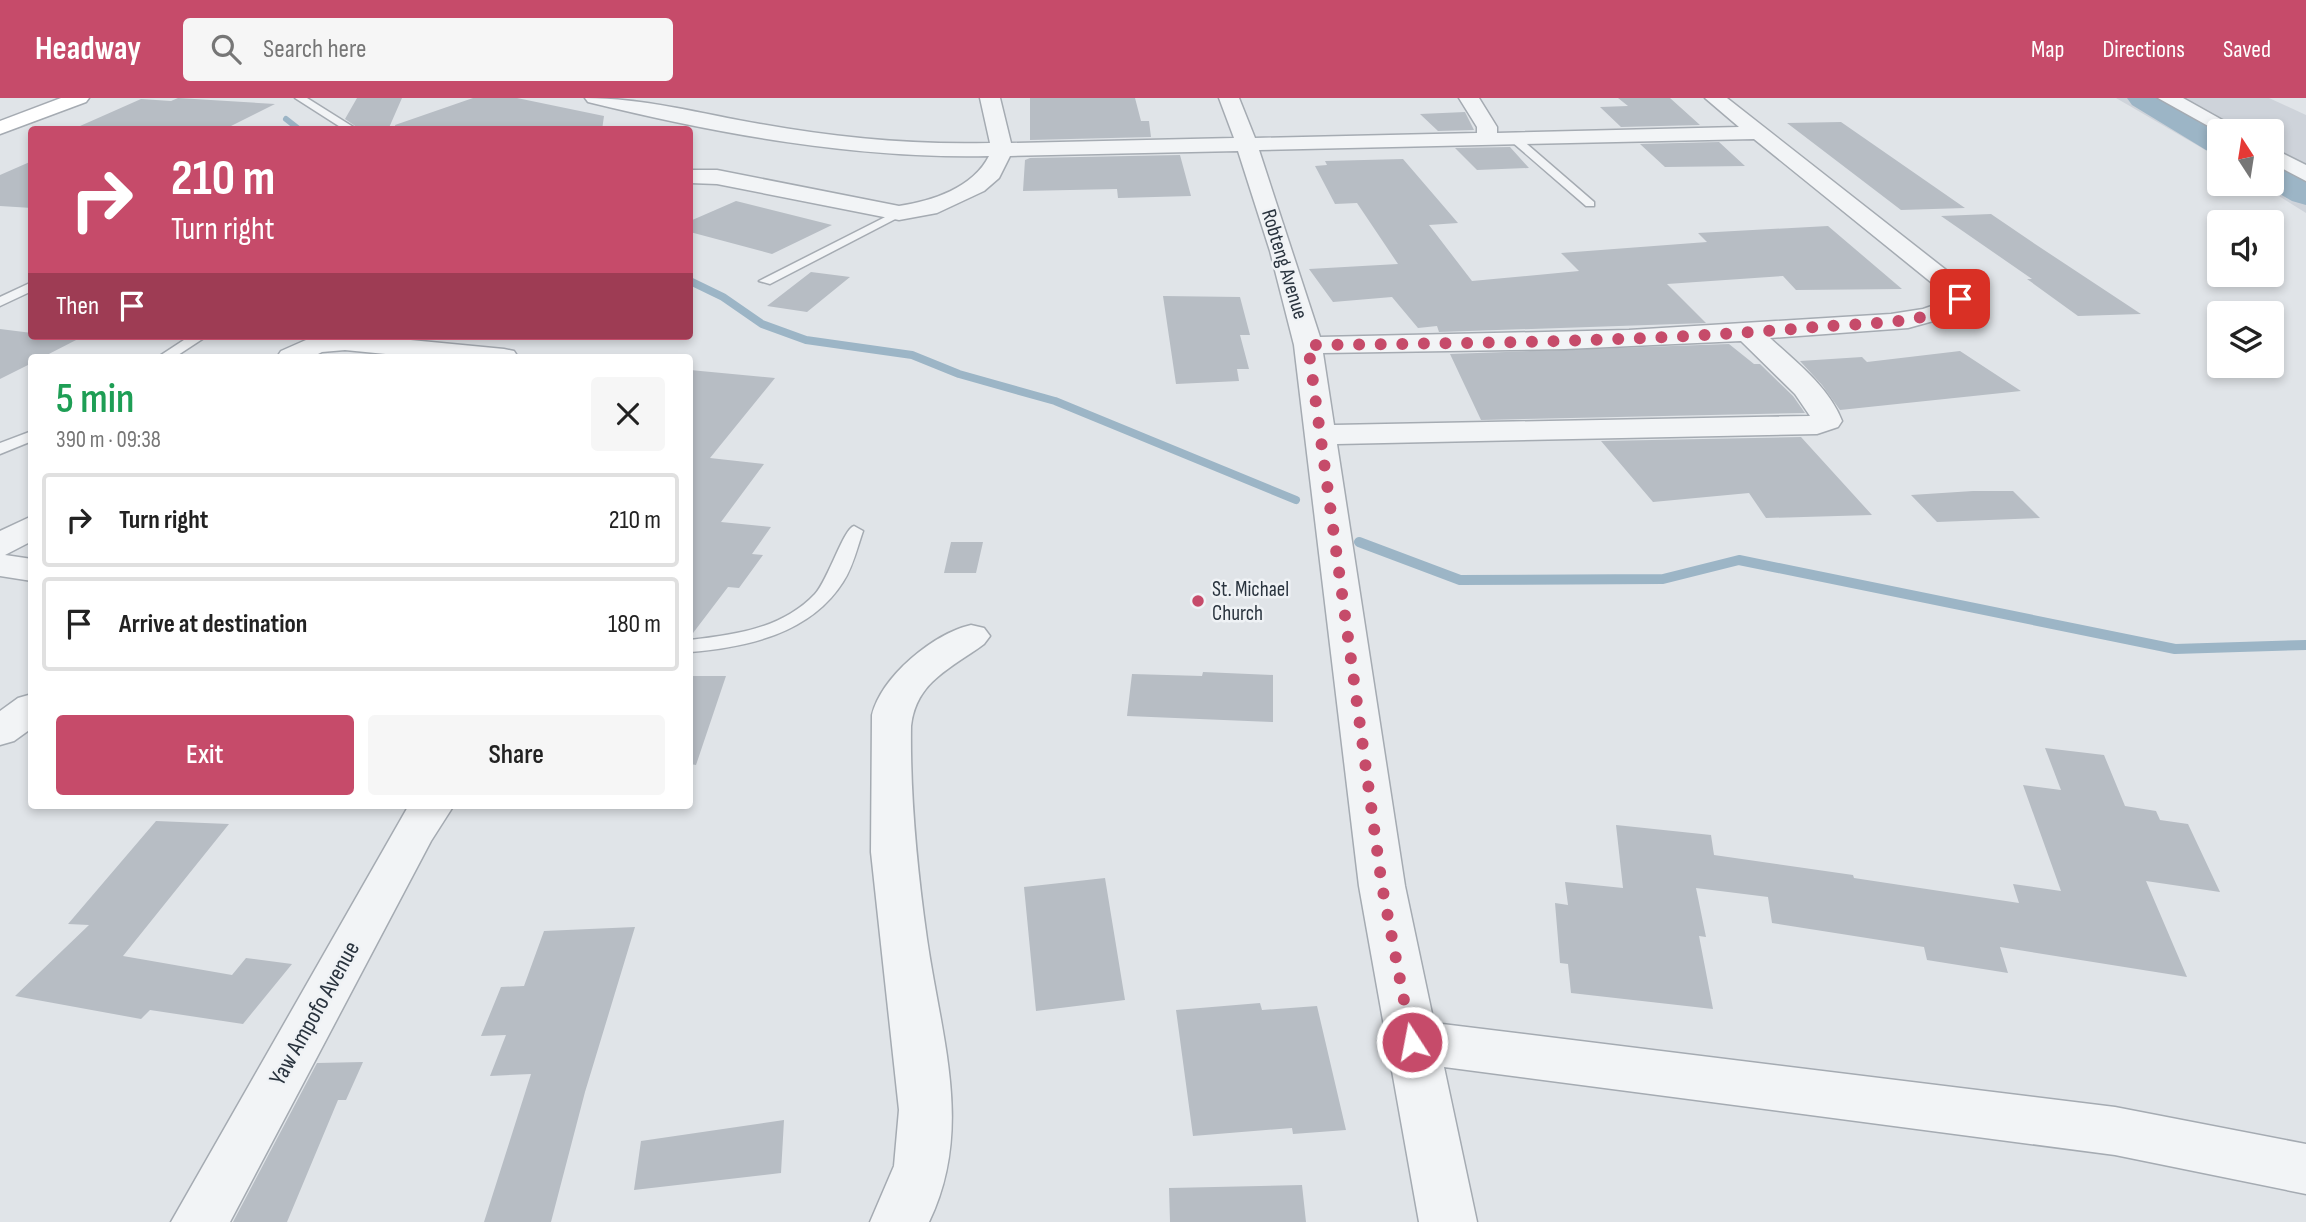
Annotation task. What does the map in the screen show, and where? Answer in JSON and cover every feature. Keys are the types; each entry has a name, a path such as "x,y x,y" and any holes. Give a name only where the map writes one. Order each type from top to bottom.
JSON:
{"main road":[{"path":"0,128 79,98"}],"street":[{"path":"595,98 684,116 901,149 1002,151 1758,133"},
{"path":"693,176 717,177 899,213 929,208 976,186 991,173 1002,151 990,98"},
{"name":"Robteng Avenue","path":"1228,98 1248,145 1292,280 1308,345 1318,435 1382,886 1448,1222"},
{"path":"1469,98 1487,127 1488,141"},
{"path":"1308,345 1526,342 1749,333 1921,317 1957,306 1960,299 1946,282 1715,98"},
{"path":"2168,98 2209,119"},
{"path":"684,116 713,103"},
{"path":"2284,161 2306,174"},
{"path":"1318,435 1787,426 1818,425 1827,421 1826,414 1814,399 1749,333"},
{"path":"297,354 316,344 345,342 472,354"},
{"path":"0,547 28,529"},
{"path":"0,565 28,569"},
{"path":"899,1222 910,1204 926,1142 926,1087 911,1005 890,829 892,712 904,687 971,636"},
{"path":"0,732 28,710"},
{"name":"Yaw Ampofo Avenue","path":"200,1222 412,835 429,809"},
{"path":"1412,1042 2115,1131 2306,1169"}],"lane":[{"path":"300,98 347,126"},
{"path":"1517,140 1590,204"},
{"path":"765,281 899,213"},
{"path":"0,302 28,288"},
{"path":"170,354 193,340"},
{"path":"0,449 28,437"},
{"path":"693,646 732,641 783,628 809,609 834,582 854,531"}],"shaded area":[{"path":"2116,98 2269,98 2306,115 2306,213 2279,196 2284,196 2284,119 2207,119 2207,151"}],"building":[{"path":"178,98 275,104 231,126 80,126 141,99 171,101"},
{"path":"357,98 402,98 390,126 355,126 345,119"},
{"path":"473,98 517,98 604,116 603,126 395,125"},
{"path":"1030,98 1135,98 1141,121 1149,121 1151,137 1030,140"},
{"path":"1618,98 1670,98 1700,125 1621,127 1600,107 1628,106"},
{"path":"1465,112 1474,130 1438,131 1420,114"},
{"path":"1841,122 1965,208 1901,210 1787,123"},
{"path":"1719,142 1745,166 1665,167 1640,144"},
{"path":"1510,147 1529,168 1477,170 1455,148"},
{"path":"1180,155 1191,196 1118,198 1117,189 1023,191 1025,160 1030,158"},
{"path":"1403,159 1458,223 1429,225 1472,281 1579,271 1561,253 1707,242 1698,233 1828,226 1902,289 1796,290 1783,276 1667,284 1706,323 1439,332 1437,326 1418,328 1392,297 1333,302 1309,269 1398,264 1357,203 1335,204 1315,166 1327,165 1325,161"},
{"path":"28,163 28,208 0,206 0,175"},
{"path":"736,201 832,225 772,254 693,233 693,220"},
{"path":"1991,214 2141,314 2078,316 2027,279 2032,279 1941,216"},
{"path":"811,272 850,277 807,312 767,306"},
{"path":"1163,296 1240,297 1250,335 1240,335 1249,369 1237,369 1239,381 1176,384"},
{"path":"0,329 28,332 28,340 76,340 49,354 28,354 28,365 0,379"},
{"path":"1729,344 1754,364 1760,364 1793,396 1805,413 1481,420 1450,354"},
{"path":"1960,351 2021,391 1840,410 1800,361 1862,357 1867,362"},
{"path":"693,370 775,378 710,458 764,464 721,522 771,527 752,554 763,555 739,588 728,587 693,633"},
{"path":"1801,437 1872,515 1766,518 1749,493 1653,502 1601,441"},
{"path":"2013,491 2040,518 1937,522 1911,495"},
{"path":"951,542 983,542 976,573 944,573"},
{"path":"1203,672 1273,675 1273,722 1127,716 1132,674 1202,676"},
{"path":"693,676 726,676 696,765 693,764"},
{"path":"2045,748 2104,755 2125,806 2156,811 2160,820 2188,824 2220,892 2146,881 2187,977 2000,947 2008,973 1927,960 1924,947 1772,923 1768,897 1696,888 1706,937 1699,936 1713,1009 1571,993 1568,964 1560,963 1555,903 1568,905 1565,882 1623,888 1616,825 1711,835 1714,855 2019,903 2013,884 2061,891 2023,785 2061,790"},
{"path":"156,821 229,824 123,956 232,975 246,958 292,964 243,1024 150,1010 141,1019 15,996 89,925 68,924"},
{"path":"1105,878 1125,1000 1036,1011 1024,887"},
{"path":"635,927 585,1092 551,1222 484,1222 531,1074 490,1076 506,1035 481,1036 501,987 524,986 544,931"},
{"path":"1260,1003 1262,1010 1317,1006 1346,1130 1293,1134 1292,1128 1193,1136 1176,1010"},
{"path":"363,1062 346,1100 338,1100 287,1222 233,1222 317,1063"},
{"path":"784,1120 781,1173 634,1190 641,1141"},
{"path":"1302,1185 1306,1222 1170,1222 1169,1188"}],"waterway":[{"path":"2144,98 2207,135"},
{"path":"286,119 295,126"},
{"path":"2284,180 2306,193"},
{"path":"693,282 723,297 762,324 806,340 912,355 959,374 1055,401 1296,500"},
{"path":"1359,542 1460,580 1663,579 1739,560 2175,649 2306,645"}],"place":[{"name":"St. Michael Church","path":"1198,601"}],"route":[{"path":"1412,1042 1382,886 1343,596 1318,435 1308,345 1526,342 1749,333 1921,317 1947,311 1957,306 1960,299"}]}
